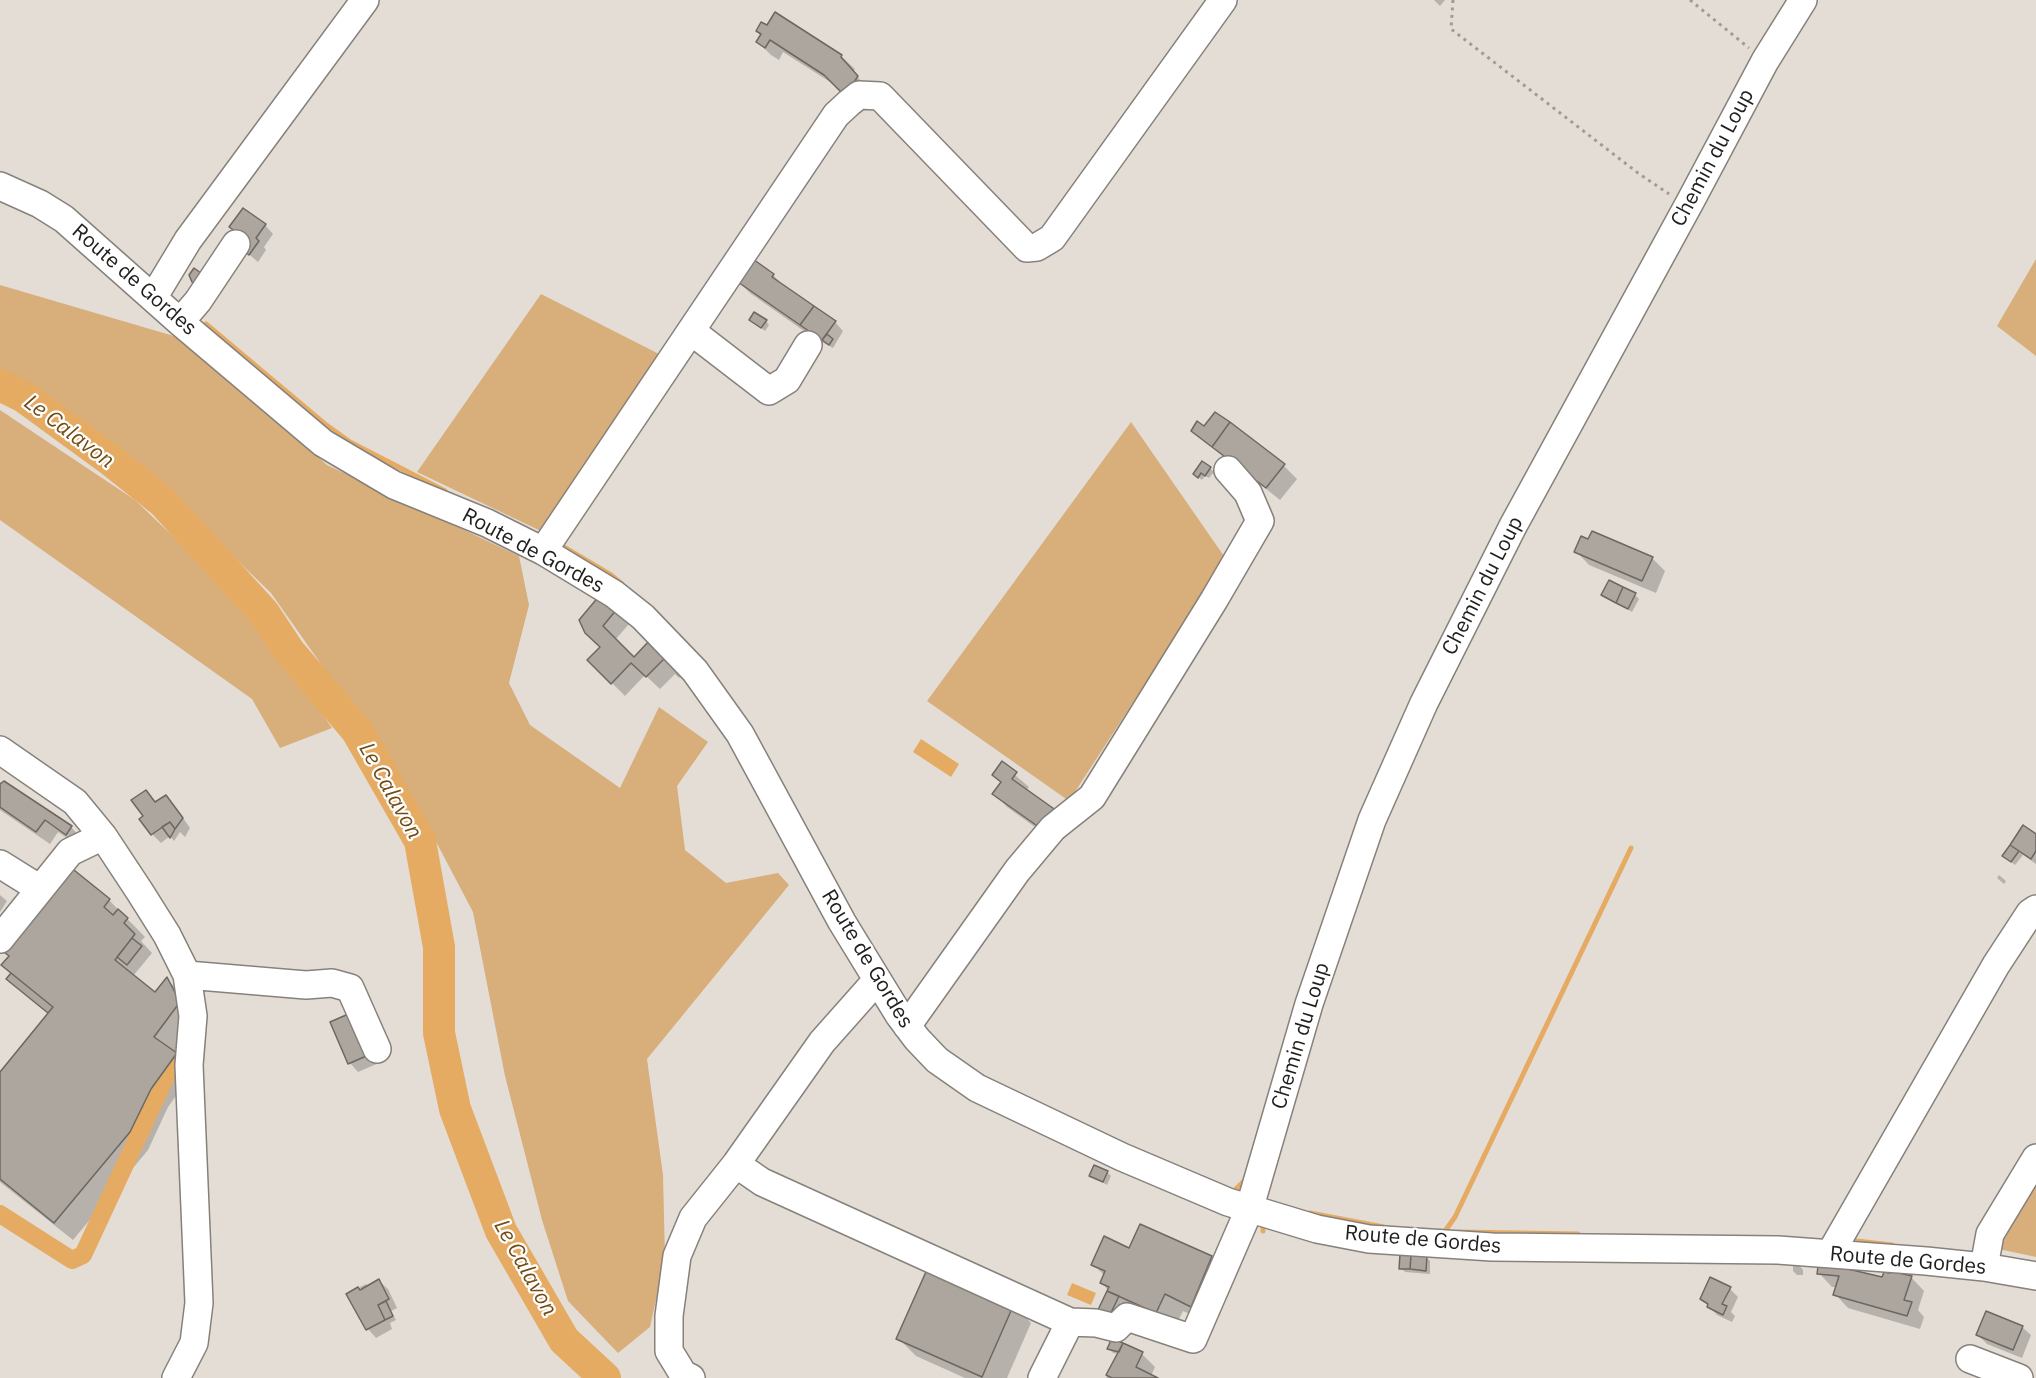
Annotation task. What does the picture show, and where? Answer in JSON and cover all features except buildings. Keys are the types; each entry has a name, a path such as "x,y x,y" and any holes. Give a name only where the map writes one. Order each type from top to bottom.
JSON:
{"street":[{"path":"153,297 188,240 365,0"},
{"path":"543,551 836,115 859,95 880,96 1026,248 1037,248 1052,238 1223,0"},
{"name":"Chemin du Loup","path":"1070,1322 1096,1323 1116,1328 1127,1317 1192,1339 1249,1210 1309,1004 1372,820 1424,703 1513,525 1765,61 1803,0"},
{"name":"Route de Gordes","path":"0,186 40,204 64,219 180,322 323,443 394,485 487,523 543,551 614,594 643,617 695,671 740,734 842,922 907,1026 937,1060 977,1088 1122,1157 1249,1210 1317,1229 1369,1239 1492,1247 1778,1250 1984,1267 2036,1276"},
{"path":"180,322 198,301 236,244"},
{"path":"691,331 769,391 787,380 808,345"},
{"path":"907,1026 1017,872 1053,828 1092,797 1208,610 1260,521 1248,493 1228,470"},
{"path":"0,750 75,802 103,836 167,935 186,975 193,1016 189,1065 199,1303 194,1343 176,1378"},
{"path":"0,939 70,852 103,836"},
{"path":"0,864 40,889"},
{"path":"1830,1254 1996,965 2030,913 2036,909"},
{"path":"186,975 306,986 332,983 350,988 377,1048"},
{"path":"691,1378 683,1374 669,1351 669,1316 677,1256 693,1218 736,1164 822,1042 877,980"},
{"path":"1984,1267 1990,1234 2036,1158"},
{"path":"736,1164 762,1182 1070,1322 1042,1378"},
{"path":"1970,1359 2019,1378"}],"path":[{"path":"1453,0 1451,29 1665,193 1690,202"},
{"path":"1690,0 1765,61"}],"shaded area":[{"path":"2036,259 2036,356 1997,326"},
{"path":"0,285 184,339 327,465 519,556 529,605 509,683 530,725 620,788 659,707 708,742 677,786 685,850 726,883 778,873 789,885 647,1059 663,1175 665,1259 650,1327 618,1353 568,1301 542,1220 505,1076 473,912 432,834 342,694 271,593 141,467 0,369"},
{"path":"541,294 661,355 545,533 417,472"},
{"path":"0,410 135,500 248,608 332,728 280,748 252,699 0,520"},
{"path":"1131,422 1226,559 1069,801 927,701"},
{"path":"921,739 959,764 951,777 913,752"},
{"path":"2036,1174 2036,1257 1994,1248"},
{"path":"1072,1283 1096,1293 1091,1305 1067,1295"}],"waterway":[{"path":"206,324 325,424 350,442 445,491"},
{"name":"Le Calavon","path":"0,385 24,397 163,502 264,613 289,651 357,731 420,841 439,947 439,1033 455,1109 501,1231 564,1340 605,1378"},
{"path":"557,543 622,584"},
{"path":"1445,1231 1455,1217 1631,848"},
{"path":"0,1214 72,1260 83,1255 174,1059"},
{"path":"1231,1191 1233,1192 1246,1179"},
{"path":"1310,1213 1389,1228"},
{"path":"1263,1221 1263,1231"},
{"path":"1458,1232 1578,1234"},
{"path":"1848,1240 1892,1245"}]}
